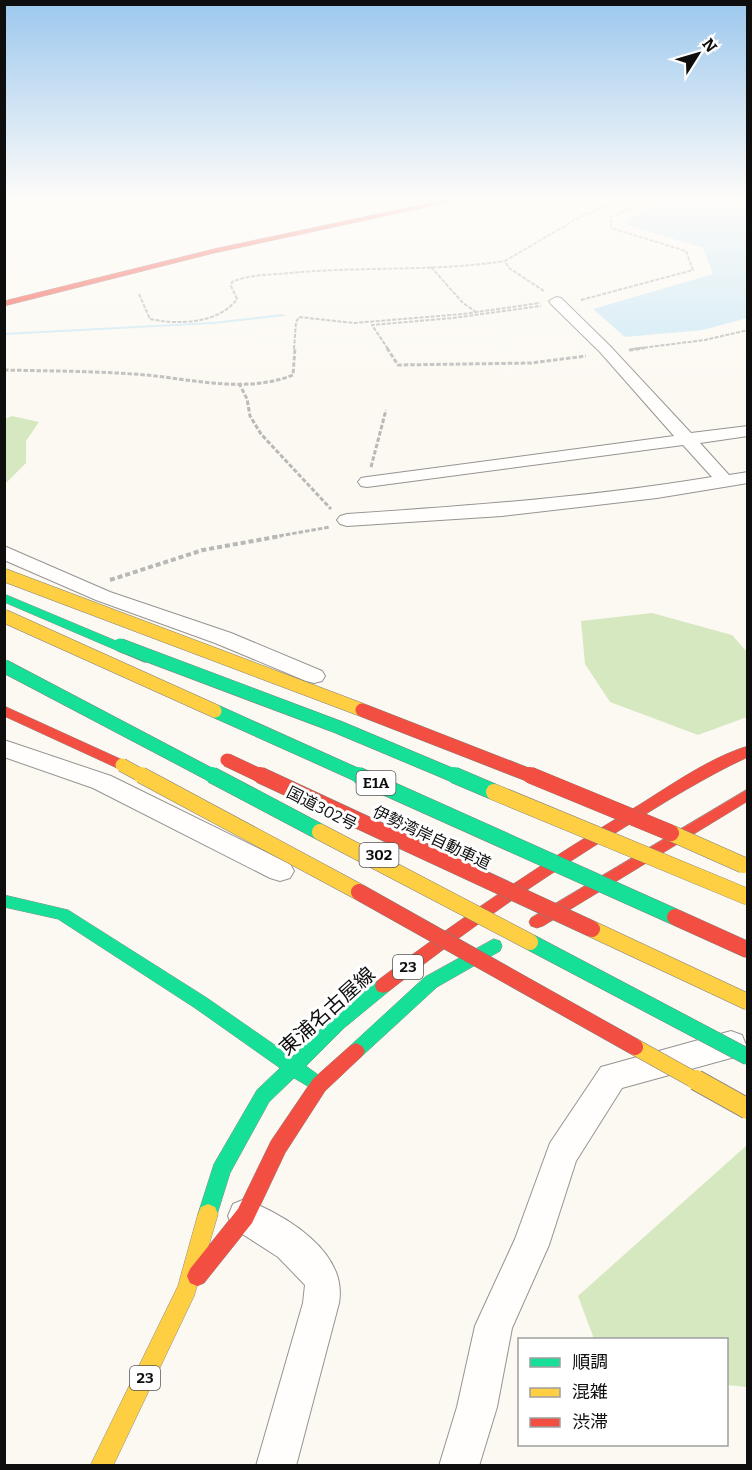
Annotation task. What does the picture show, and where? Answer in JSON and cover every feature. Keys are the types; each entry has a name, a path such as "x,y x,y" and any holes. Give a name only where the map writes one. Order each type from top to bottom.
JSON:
{"main road":[{"path":"4,295 106,270"},
{"path":"4,304 139,270"},
{"path":"4,575 521,770 660,828 747,868"},
{"path":"4,599 639,868"},
{"path":"4,599 338,727 747,897"},
{"name":"伊勢湾岸自動車道","path":"4,616 747,950"},
{"path":"4,657 118,710"},
{"path":"4,666 747,1045"},
{"name":"国道302号","path":"4,682 214,772 526,928 747,1045"},
{"path":"4,710 122,765 417,923 536,993 747,1109"},
{"name":"東浦名古屋線","path":"101,1466 187,1289 221,1170 263,1096 338,1023 433,946 584,844 715,766 747,751"},
{"name":"伊勢湾岸自動車道","path":"214,755 747,1002"},
{"name":"東浦名古屋線","path":"187,1289 245,1216 278,1147 319,1085 431,982 639,868 747,794"},
{"path":"4,901 62,914 201,1003 319,1085"}],"street":[{"path":"556,301 604,349 725,481"},
{"path":"367,482 747,431"},
{"path":"346,520 502,510 657,492 747,477"},
{"path":"4,552 104,596 223,638 314,676"},
{"path":"4,748 102,782 433,946"},
{"path":"693,829 747,854"},
{"path":"459,1466 477,1407 494,1326 531,1245 562,1155 612,1077 747,1045"},
{"path":"245,1216 277,1233 295,1248 319,1274 324,1284 321,1303 276,1466"}],"path":[{"path":"139,294 150,319 163,322 205,319 236,303 231,285 236,280 289,273 369,270"},
{"path":"433,270 463,303 477,312"},
{"path":"512,270 540,286 556,301"},
{"path":"4,370 137,374 239,383 278,381 293,375 296,322 299,317 354,323 477,312 556,301"},
{"path":"86,587 204,550 331,527 346,520 325,505 261,434 250,416 247,399 239,383"},
{"path":"367,482 386,410"}],"green space":[{"path":"12,416 39,422 26,441 26,463 5,484 5,419"},
{"path":"652,613 732,635 747,652 747,717 698,735 610,702 585,664 581,621"},
{"path":"747,1145 747,1387 728,1385 728,1338 594,1338 578,1296"}],"water":[{"path":"711,270 747,270 747,318 703,330 625,337 593,309 713,274"}],"waterway":[{"path":"4,334 213,323 283,315"}],"traffic: fast":[{"path":"4,597 148,659"},
{"path":"120,645 338,727 494,792"},
{"path":"4,666 320,832"},
{"path":"215,711 675,917"},
{"path":"4,901 62,914 201,1003 311,1080"},
{"path":"530,942 748,1057"},
{"path":"356,1051 431,982 494,946"},
{"path":"208,1214 221,1170 263,1096 338,1023 383,986"}],"traffic: slow":[{"path":"4,575 362,710"},
{"path":"4,616 215,711"},
{"path":"122,765 359,892"},
{"path":"494,792 748,897"},
{"path":"320,832 530,942"},
{"path":"671,833 743,865"},
{"path":"592,929 748,1002"},
{"path":"635,1047 748,1109"},
{"path":"101,1466 187,1289 208,1214"}],"traffic: jam":[{"path":"4,304 140,270"},
{"path":"4,710 122,765"},
{"path":"362,710 561,787 671,833"},
{"path":"383,986 472,919 565,857 687,783 748,751"},
{"path":"227,760 592,929"},
{"path":"537,922 748,794"},
{"path":"359,892 635,1047"},
{"path":"675,917 748,950"},
{"path":"197,1276 245,1216 278,1147 319,1085 356,1051"}]}
